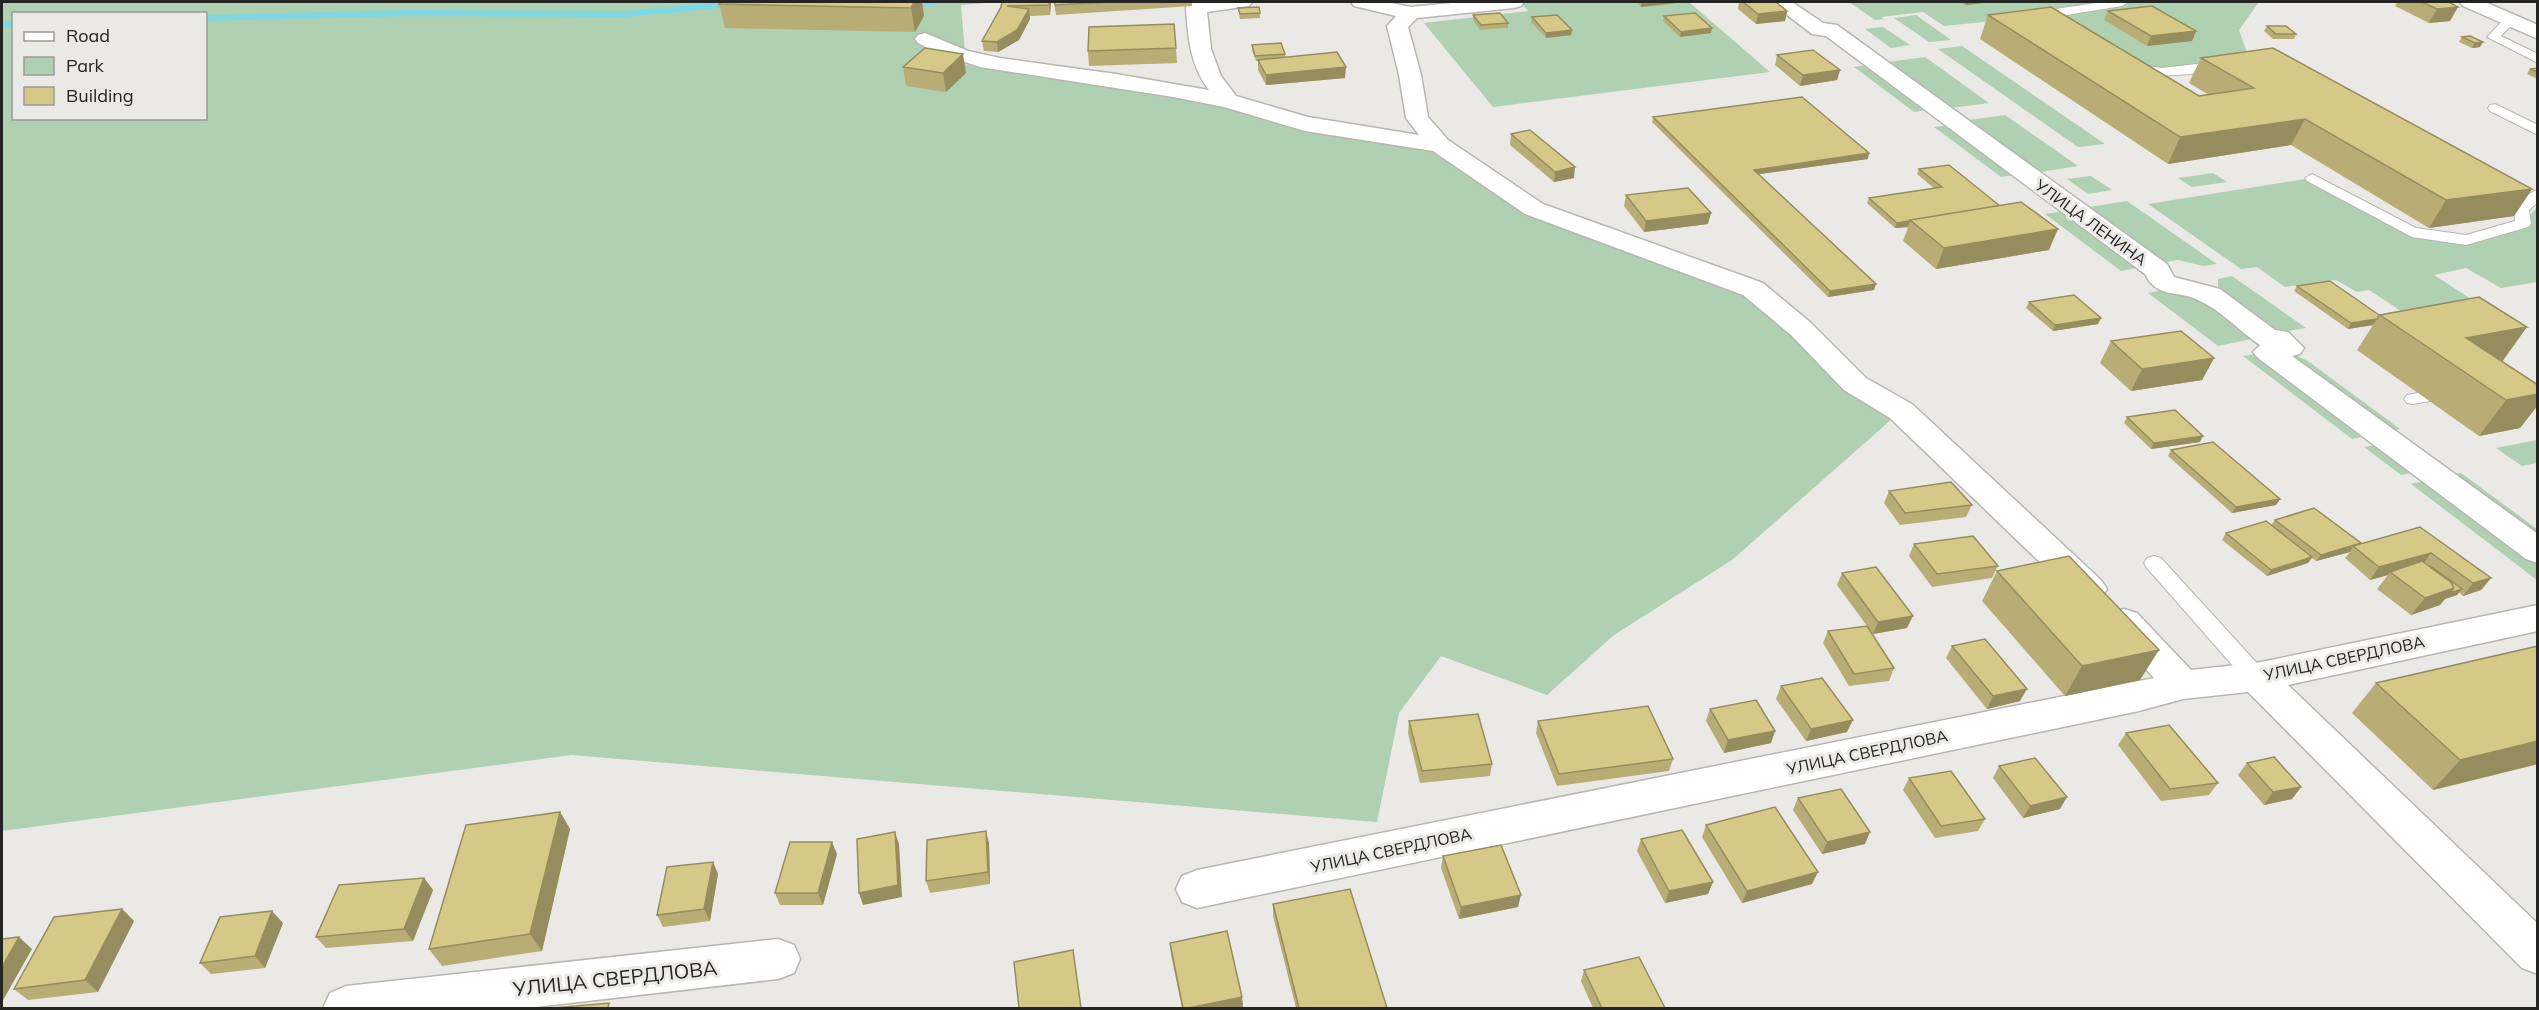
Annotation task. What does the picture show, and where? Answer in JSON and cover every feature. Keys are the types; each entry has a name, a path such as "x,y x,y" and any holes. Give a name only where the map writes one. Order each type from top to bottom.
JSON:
{"street":[{"path":"1228,101 1210,77 1204,58 1197,4 1242,2"},
{"path":"1361,2 1411,13 1514,2"},
{"name":"УЛИЦА ЛЕНИНА","path":"1780,2 1819,30 1830,29 2157,270 2158,276 2166,284 2184,290 2205,292 2269,339 2278,338 2290,348 2268,352 2538,551"},
{"path":"2470,2 2538,33"},
{"path":"1411,13 1397,26 1410,75 1417,118 1440,145 1534,209 1753,289 1801,329 1854,384 1901,411 2119,617 2182,685"},
{"path":"925,39 936,46 974,59 1160,87 1228,101 1305,124 1440,145"},
{"name":"УЛИЦА СВЕРДЛОВА","path":"1197,889 2139,696 2182,685 2256,676 2538,618"},
{"path":"2256,676 2538,954"},
{"name":"УЛИЦА СВЕРДЛОВА","path":"346,1008 778,959"}],"lane":[{"path":"2050,28 2027,17 2122,2"},
{"path":"2510,20 2493,37 2538,58"},
{"path":"2124,67 2162,72 2240,63"},
{"path":"2495,108 2538,131"},
{"path":"2312,178 2412,232 2466,240 2523,224 2515,206 2538,194"},
{"path":"2154,563 2256,676"}],"green space":[{"path":"2,2 999,2 961,5 966,65 1121,89 1228,101 1440,145 1534,209 1753,289 1901,411 1732,560 1614,635 1547,695 1441,656 1399,713 1377,822 571,755 2,831"},
{"path":"1520,2 1689,2 1770,72 1493,107 1424,23 1528,11"},
{"path":"1849,2 2259,2 2239,30 2250,61 2161,72 2032,17 1944,26 1923,12 1881,17 1884,19 1875,20"},
{"path":"1916,15 1951,40 1929,42 1894,18"},
{"path":"1883,27 1910,45 1891,48 1865,29"},
{"path":"1962,46 2105,144 2078,147 1938,49"},
{"path":"1925,57 1989,103 1950,108 1888,62"},
{"path":"1868,65 1928,110 1914,112 1854,67"},
{"path":"2005,115 2078,166 2040,172 1969,120"},
{"path":"1950,125 2017,175 2001,177 1934,127"},
{"path":"2213,173 2227,182 2192,187 2178,178"},
{"path":"2091,176 2112,190 2088,194 2067,179"},
{"path":"2312,178 2412,232 2466,240 2523,224 2537,207 2537,282 2501,288 2466,268 2434,275 2485,308 2415,320 2369,290 2357,292 2336,280 2285,287 2257,267 2241,269 2148,204"},
{"path":"2127,201 2217,264 2203,266 2178,260 2159,263 2083,208"},
{"path":"2065,211 2142,267 2121,271 2045,214"},
{"path":"2232,276 2306,328 2276,333 2218,291 2218,279"},
{"path":"2169,289 2199,296 2256,338 2218,346 2148,293"},
{"path":"2288,352 2308,361 2400,429 2387,432 2295,364"},
{"path":"2256,354 2366,436 2352,439 2243,356"},
{"path":"2537,440 2537,463 2522,466 2496,448"},
{"path":"2378,445 2415,472 2401,475 2364,447"},
{"path":"2461,473 2537,529 2537,544 2445,476"},
{"path":"2427,480 2537,563 2537,580 2411,484"}],"building":[{"path":"721,2 914,2 911,8 719,4"},
{"path":"1002,2 1049,2 1049,5 1007,6 1029,9 1017,30 997,42 982,41"},
{"path":"1054,2 1110,2 1055,5"},
{"path":"1743,2 1776,2 1787,11 1758,14"},
{"path":"2422,2 2449,2 2458,7 2437,9"},
{"path":"2152,6 2196,31 2151,36 2108,11"},
{"path":"1259,7 1260,13 1240,14 1238,8"},
{"path":"2051,7 2199,96 2254,88 2201,58 2273,48 2532,189 2446,200 2305,119 2180,137 1988,15"},
{"path":"1500,13 1508,23 1481,25 1473,15"},
{"path":"1695,13 1712,28 1681,32 1664,16"},
{"path":"1557,15 1572,30 1546,33 1532,17"},
{"path":"1174,24 1176,48 1088,51 1089,27"},
{"path":"2267,26 2286,26 2296,34 2276,34"},
{"path":"2470,36 2483,42 2475,43 2462,37"},
{"path":"1281,43 1285,54 1255,56 1252,45"},
{"path":"925,48 963,54 943,73 903,67"},
{"path":"1813,50 1840,70 1803,75 1777,55"},
{"path":"1337,52 1346,67 1266,75 1258,60"},
{"path":"1802,97 1869,153 1754,170 1876,284 1830,291 1653,117"},
{"path":"1530,130 1575,167 1555,172 1511,134"},
{"path":"1949,165 2000,206 1897,223 1869,198 1942,187 1919,169"},
{"path":"1688,188 1711,213 1646,221 1626,195"},
{"path":"2021,202 2058,229 1944,248 1910,220"},
{"path":"2330,281 2379,315 2377,319 2351,323 2297,286"},
{"path":"2074,295 2101,318 2055,325 2029,302"},
{"path":"2479,297 2527,327 2466,338 2538,385 2538,394 2506,400 2380,315"},
{"path":"2181,331 2214,358 2142,369 2111,341"},
{"path":"2175,410 2203,436 2154,443 2127,417"},
{"path":"2213,442 2280,499 2236,507 2171,450"},
{"path":"1951,482 1972,505 1905,513 1889,491"},
{"path":"2314,508 2361,543 2321,555 2275,520"},
{"path":"2266,521 2312,557 2271,570 2226,533"},
{"path":"2420,527 2491,578 2473,583 2431,553 2379,567 2353,546"},
{"path":"1973,536 1998,566 1937,574 1914,544"},
{"path":"2069,556 2159,650 2082,666 1997,571"},
{"path":"2422,561 2451,582 2454,588 2425,598 2390,572"},
{"path":"1876,567 1913,616 1878,622 1842,573"},
{"path":"2432,567 2462,589 2450,593 2454,588 2451,582"},
{"path":"1867,626 1894,668 1854,674 1828,631"},
{"path":"1985,639 2027,689 1993,696 1952,646"},
{"path":"2538,646 2538,741 2460,760 2376,683"},
{"path":"1822,678 1853,720 1811,729 1781,686"},
{"path":"1756,700 1775,731 1728,740 1710,709"},
{"path":"1648,706 1673,759 1559,774 1538,721"},
{"path":"1478,714 1492,764 1422,771 1409,721"},
{"path":"2169,725 2218,783 2170,789 2126,733"},
{"path":"2274,757 2301,787 2273,792 2247,763"},
{"path":"2035,758 2067,797 2030,806 1999,766"},
{"path":"1951,771 1985,819 1941,826 1909,778"},
{"path":"1841,789 1870,832 1827,842 1798,798"},
{"path":"1775,807 1818,872 1747,891 1706,825"},
{"path":"560,812 530,934 429,949 466,825"},
{"path":"1682,830 1713,882 1669,891 1641,839"},
{"path":"986,831 988,872 926,881 927,840"},
{"path":"895,832 898,885 859,893 857,839"},
{"path":"790,842 832,842 818,893 775,893"},
{"path":"1501,845 1521,895 1461,907 1443,856"},
{"path":"713,862 704,909 657,915 667,867"},
{"path":"424,878 404,929 316,937 339,885"},
{"path":"1350,889 1387,1008 1299,1008 1273,904"},
{"path":"122,909 85,980 14,989 54,917"},
{"path":"272,911 255,956 200,963 220,917"},
{"path":"1227,931 1242,997 1183,1008 1170,943"},
{"path":"19,937 2,967 2,939"},
{"path":"1073,950 1081,1008 1019,1008 1014,962"},
{"path":"1639,957 1665,1008 1602,1008 1584,970"},
{"path":"609,1003 608,1008 553,1008"}],"waterway":[{"path":"912,3 934,2"},
{"path":"207,18 410,13 625,14 730,4"},
{"path":"2,24 12,24"}]}
